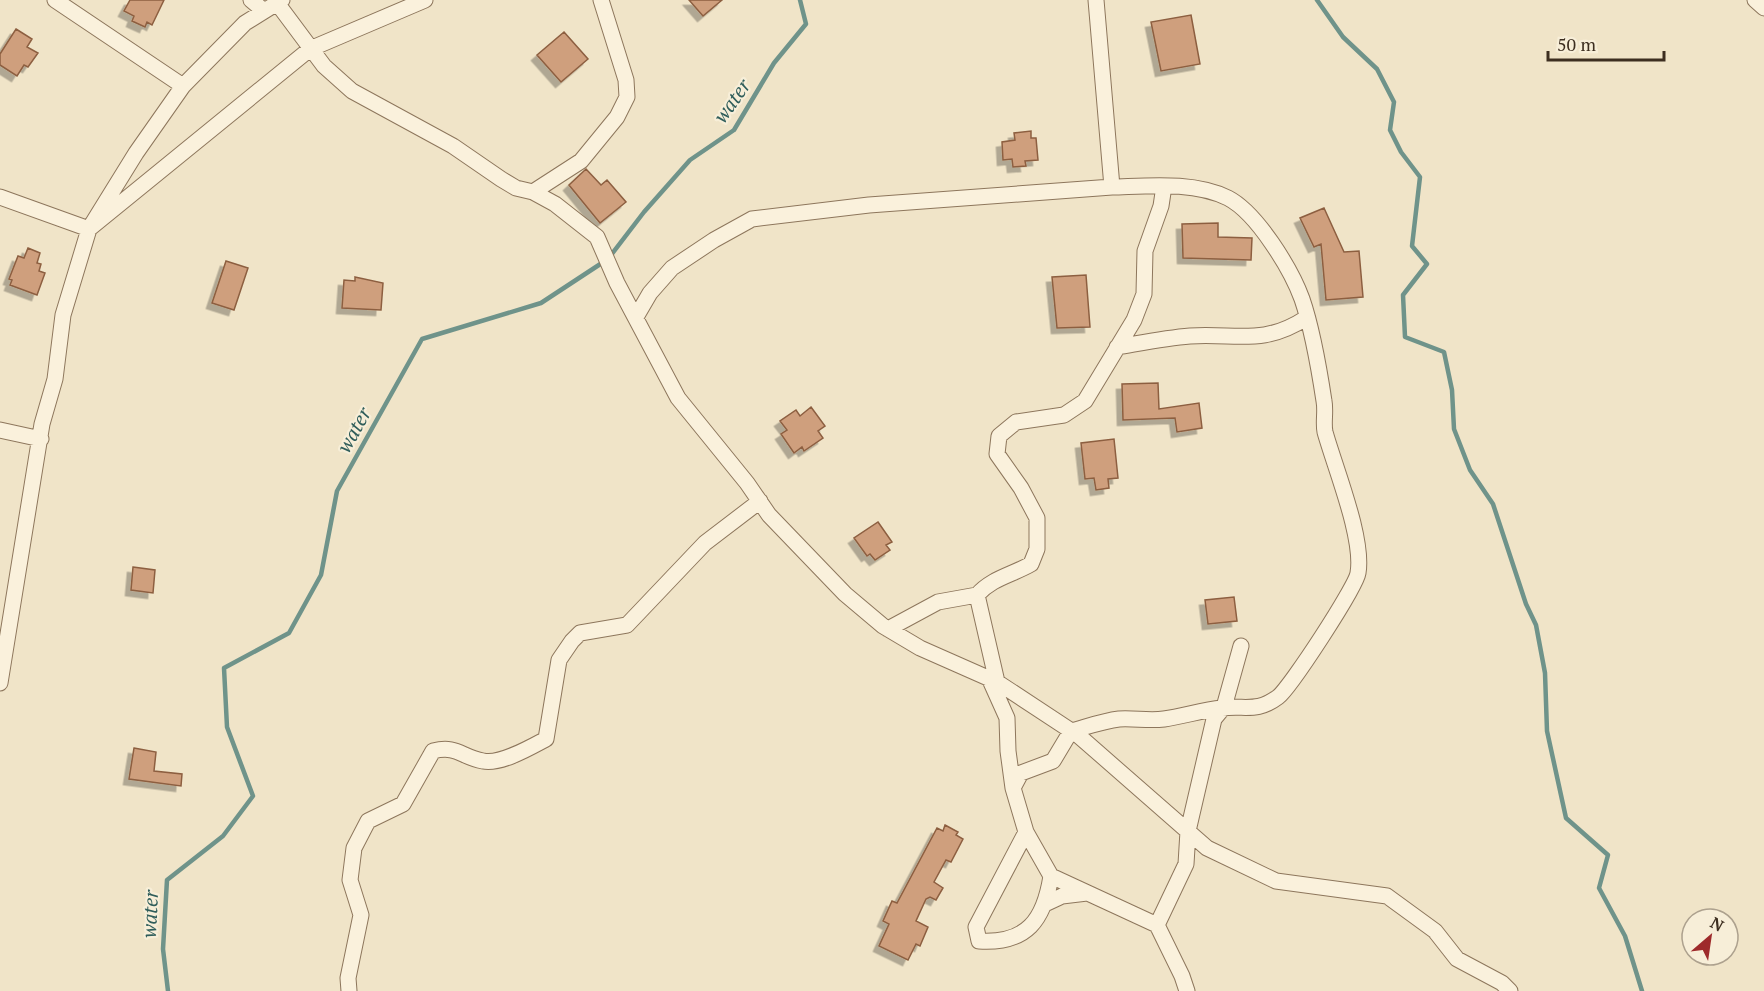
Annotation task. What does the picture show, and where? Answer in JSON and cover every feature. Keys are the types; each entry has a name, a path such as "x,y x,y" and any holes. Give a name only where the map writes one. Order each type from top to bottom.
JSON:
{"street":[{"path":"55,0 183,86"},
{"path":"251,0 263,10"},
{"path":"89,229 310,49 425,0"},
{"path":"533,192 581,161 617,117 627,97 626,80 602,0"},
{"path":"1096,0 1112,187"},
{"path":"1755,0 1764,8"},
{"path":"0,683 42,424 55,379 63,315 89,229 136,153 183,86 245,23 280,1 310,49 352,91 453,146 516,188 533,192 555,204 597,237 654,357 678,398 769,515 845,594 888,629 920,648 993,680 1071,731 1207,848 1276,881 1387,896 1435,931 1457,959 1502,983 1510,991"},
{"path":"636,317 651,293 672,268 714,240 752,219 869,205 1112,187 1164,186 1204,191 1228,198 1250,215 1276,249 1302,298 1325,403 1325,430 1338,465 1359,557 1358,575 1350,595 1320,636 1297,676 1279,697 1258,709 1224,707 1162,719 1119,719 1071,731 1053,761 1021,772 1013,788"},
{"path":"888,629 938,602 977,595 989,582 1016,573 1032,564 1036,549 1037,519 1021,488 997,454 999,436 1016,422 1064,415 1085,401 1134,320 1144,294 1145,251 1161,206 1164,186"},
{"path":"0,196 89,229"},
{"path":"1117,347 1191,336 1255,337 1286,331 1306,318"},
{"path":"0,430 41,440"},
{"path":"349,991 348,978 360,915 350,880 354,848 368,821 403,804 433,751 448,747 485,762 514,755 546,739 559,660 572,641 580,633 627,626 705,543 760,501"},
{"path":"977,595 993,680 1007,718 1008,751 1013,788 1026,832 1051,876 1157,925 1182,975 1186,991"},
{"path":"1157,925 1186,864 1188,831 1214,719 1224,707 1240,646"},
{"path":"1026,832 976,927 979,941 998,942 1031,929 1047,903 1051,876"},
{"path":"1047,903 1062,896 1087,893"}],"building":[{"path":"130,0 164,0 152,25 147,22 145,27 132,21 134,16 124,11"},
{"path":"689,0 722,0 703,16"},
{"path":"1191,15 1200,64 1161,71 1151,22"},
{"path":"16,29 32,39 27,47 38,53 28,67 24,65 17,76 0,65 0,54"},
{"path":"564,32 588,59 561,82 537,55"},
{"path":"1031,131 1031,138 1036,138 1038,160 1025,161 1026,166 1013,167 1012,159 1003,160 1002,142 1015,140 1014,133"},
{"path":"586,169 601,185 607,180 626,202 600,223 569,185"},
{"path":"1324,208 1344,252 1359,251 1363,297 1326,300 1321,244 1314,247 1300,218"},
{"path":"1218,223 1218,237 1252,238 1251,260 1183,258 1182,224"},
{"path":"28,248 40,253 37,263 41,264 39,271 45,273 37,295 10,285 12,280 9,279 18,256 24,258"},
{"path":"226,261 248,268 234,310 212,303"},
{"path":"1086,275 1090,327 1057,328 1052,277"},
{"path":"355,277 383,283 381,310 342,308 344,280 355,281"},
{"path":"1158,383 1159,409 1199,403 1202,428 1177,432 1175,418 1123,420 1122,384"},
{"path":"811,407 825,426 818,431 823,438 804,451 802,447 794,453 781,434 787,430 780,421 796,410 800,416"},
{"path":"1114,439 1118,478 1108,479 1109,488 1096,490 1094,478 1085,479 1081,443"},
{"path":"878,522 892,542 886,545 890,550 875,560 870,554 867,556 854,538"},
{"path":"133,567 155,570 153,593 131,590"},
{"path":"1234,597 1237,621 1208,624 1205,600"},
{"path":"134,748 156,752 154,771 182,774 181,786 129,779"},
{"path":"945,825 958,832 956,835 963,839 951,862 946,860 934,882 943,888 936,900 930,897 926,899 916,921 928,927 920,946 916,944 908,960 879,946 889,924 883,921 892,901 897,903 937,828 943,831"}],"waterway":[{"name":"water","path":"168,991 163,949 167,880 223,836 253,796 227,727 224,668 289,633 321,575 337,491 422,339 541,303 608,259 644,212 690,160 734,130 774,63 806,24 800,0"},
{"path":"1317,0 1343,37 1377,69 1394,102 1390,130 1401,152 1420,177 1412,246 1427,264 1403,295 1405,337 1444,352 1452,390 1454,429 1470,470 1493,504 1526,604 1536,625 1545,673 1547,731 1566,818 1608,855 1599,888 1625,936 1642,991"}]}
